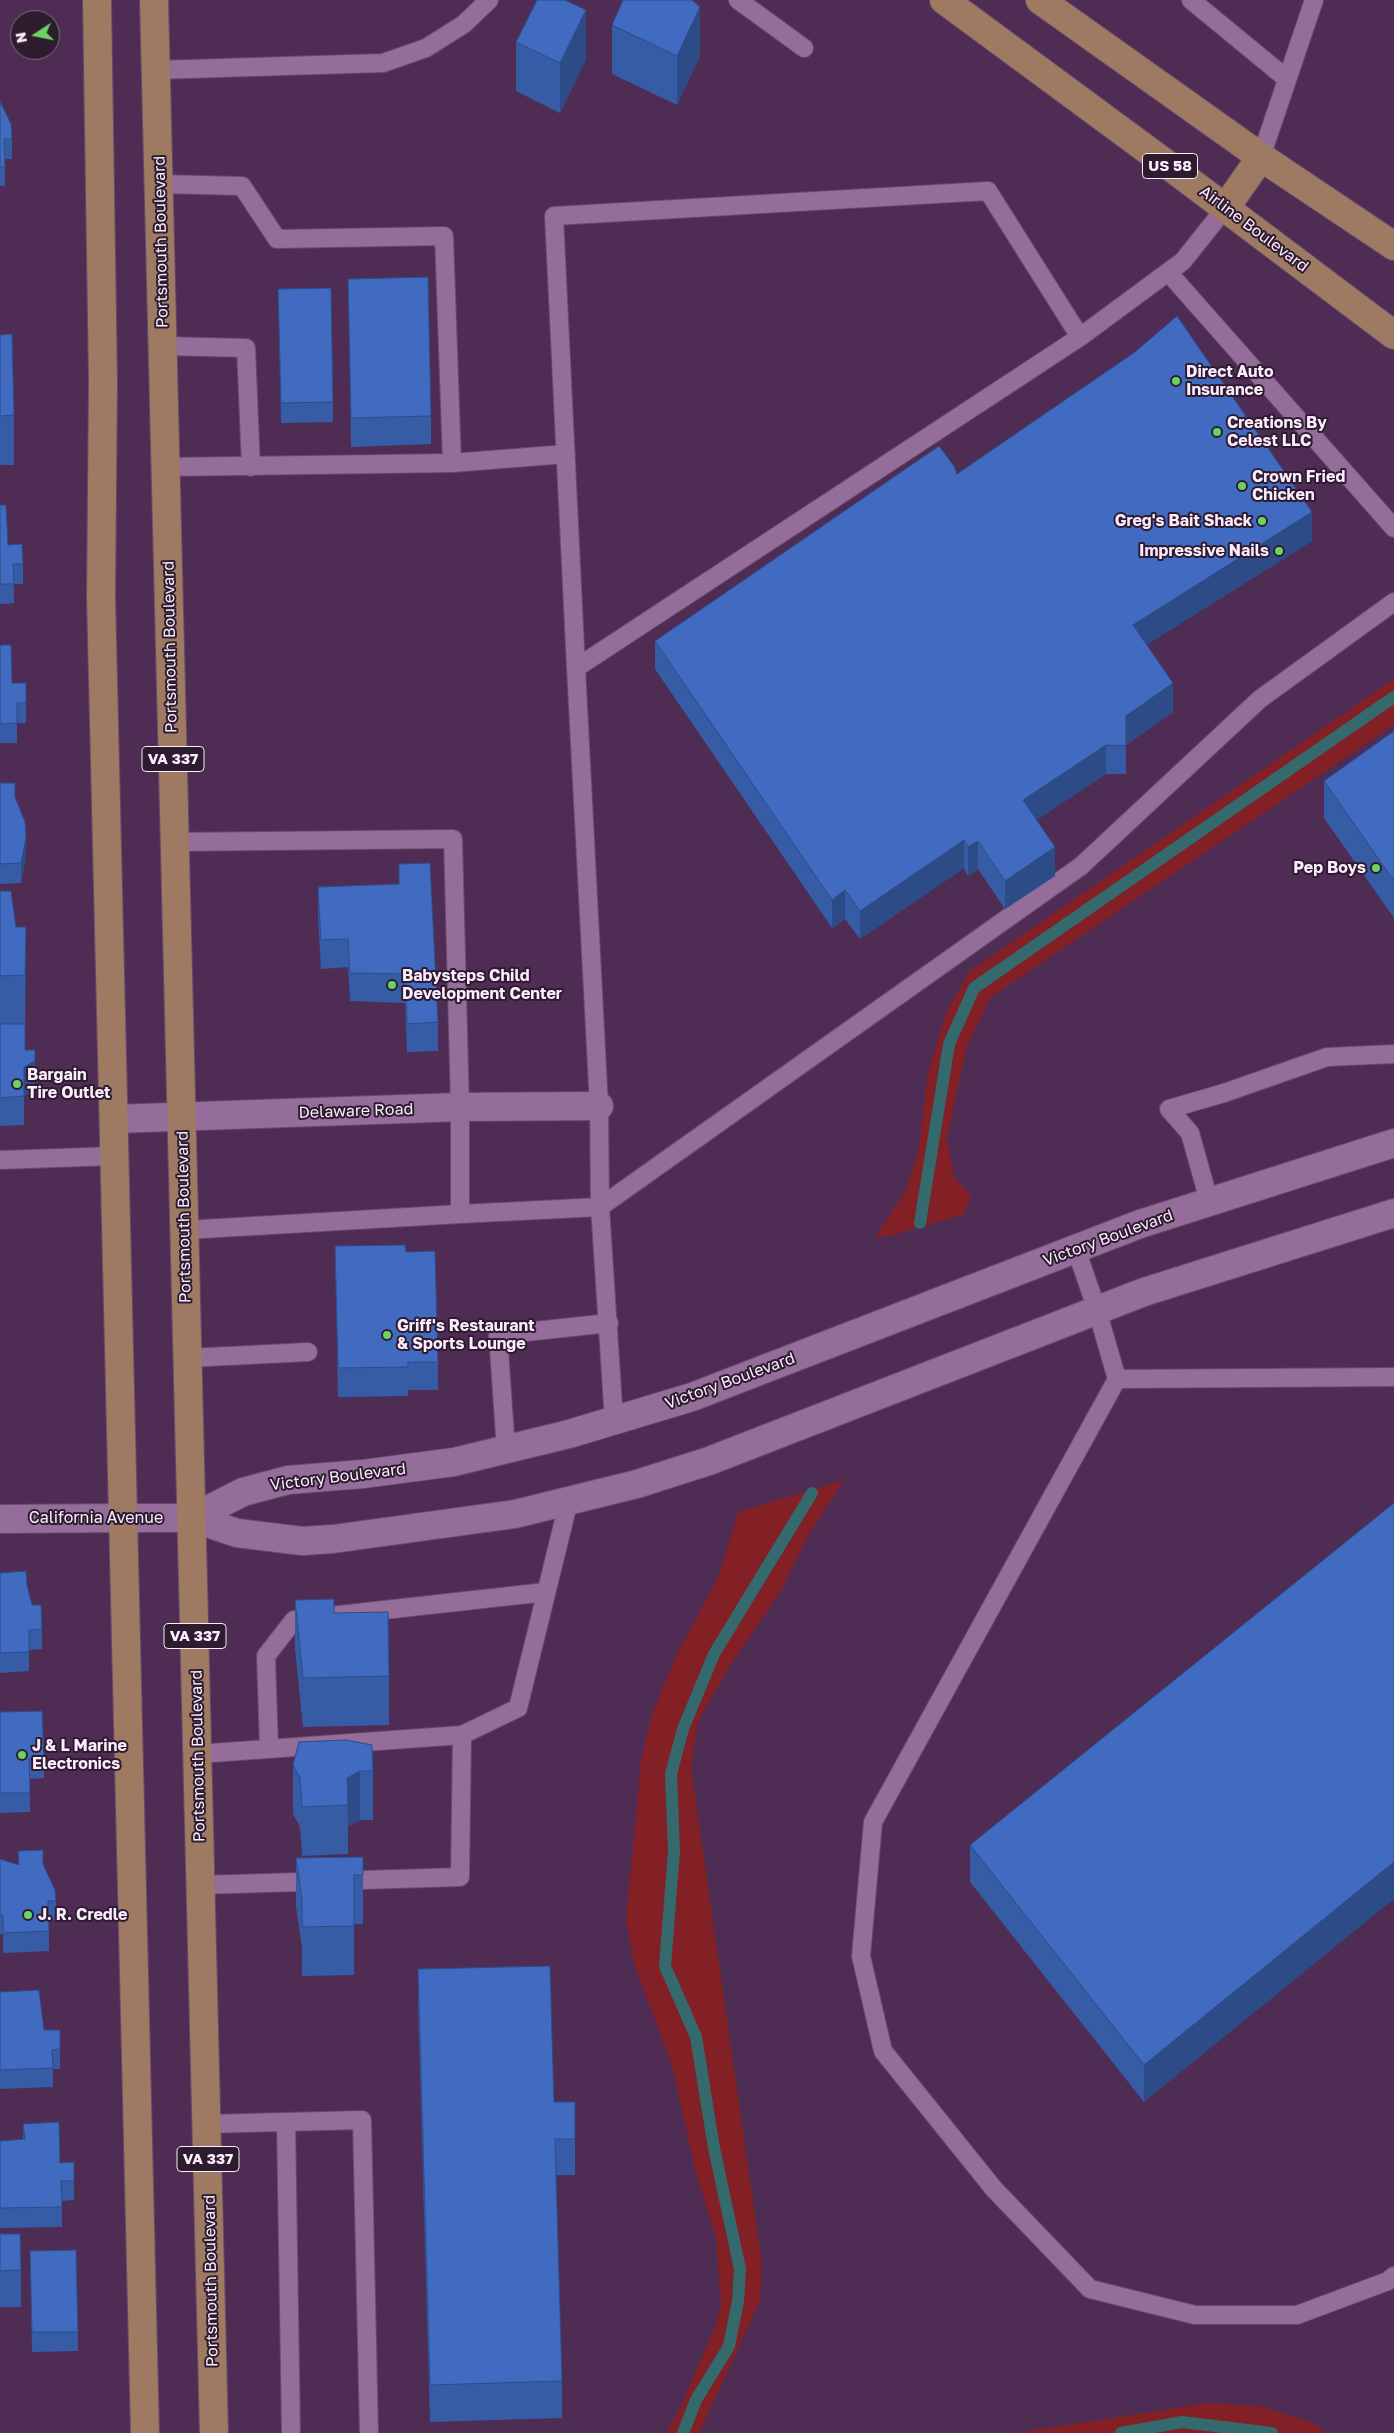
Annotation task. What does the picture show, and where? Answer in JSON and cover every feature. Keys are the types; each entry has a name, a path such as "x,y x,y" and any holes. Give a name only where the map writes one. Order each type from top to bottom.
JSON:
{"main road":[{"path":"97,0 102,382 101,597 114,1119 121,1518 145,2433"},
{"name":"Portsmouth Boulevard","path":"154,0 214,2433"},
{"name":"Airline Boulevard","path":"944,0 1226,208 1394,335"},
{"path":"1040,0 1261,158 1394,246"},
{"path":"1226,208 1261,158"},
{"name":"Delaware Road","path":"114,1119 460,1107 599,1106"},
{"name":"Victory Boulevard","path":"192,1518 242,1492 288,1480 363,1474 454,1462 614,1421 692,1397 1076,1249 1209,1201 1394,1143"},
{"path":"192,1518 237,1533 302,1540 333,1539 515,1514 637,1484 709,1461 1162,1286 1394,1213"},
{"name":"California Avenue","path":"0,1519 192,1518"}],"lane":[{"path":"156,70 384,63 426,48 464,24 489,0"},
{"path":"738,0 804,48"},
{"path":"1191,0 1287,79"},
{"path":"1261,158 1314,0"},
{"path":"159,184 242,186 277,239 444,236 452,463"},
{"path":"614,1421 600,1207 599,1106 554,216 988,191 1080,337"},
{"path":"576,668 1080,337 1183,261 1226,208"},
{"path":"1168,272 1394,528"},
{"path":"163,346 246,348 251,467"},
{"path":"166,467 452,463 566,454"},
{"path":"185,1230 600,1207 1081,866 1260,699 1394,602"},
{"path":"175,842 453,839 460,1107 460,1214"},
{"path":"1209,1201 1190,1133 1169,1108 1224,1093 1327,1057 1394,1054"},
{"path":"0,1160 114,1156"},
{"path":"1076,1249 1097,1310 1117,1380 873,1822 861,1956 884,2051 994,2188 1090,2289 1195,2315 1296,2315 1388,2281 1394,2276"},
{"path":"506,1450 498,1335 609,1322"},
{"path":"188,1358 308,1352"},
{"path":"1117,1380 1394,1377"},
{"path":"198,1754 462,1735 518,1708 568,1500"},
{"path":"269,1749 266,1656 294,1620 546,1592"},
{"path":"201,1885 460,1876 462,1735"},
{"path":"207,2124 362,2120 369,2433"},
{"path":"286,2122 292,2433"}],"shaded area":[{"path":"1394,679 1394,725 991,997 967,1046 947,1138 954,1177 971,1195 965,1214 890,1236 875,1237 905,1192 918,1152 928,1073 946,1013 970,971"},
{"path":"844,1480 810,1532 781,1591 733,1661 698,1721 691,1767 762,2265 760,2301 699,2433 666,2433 679,2410 716,2325 721,2304 716,2237 696,2173 672,2065 634,1964 626,1920 641,1761 651,1717 677,1654 719,1575 738,1512"},
{"path":"1209,2403 1259,2406 1313,2423 1327,2433 1015,2433"}],"building":[{"path":"537,0 565,0 586,10 560,63 516,42"},
{"path":"623,0 692,0 700,7 677,56 612,25"},
{"path":"0,101 11,124 12,139 4,139 5,167 0,167"},
{"path":"428,277 431,416 351,418 348,279"},
{"path":"331,288 333,402 281,403 278,289"},
{"path":"1177,316 1312,512 1133,625 1173,683 1126,716 1126,746 1106,745 1023,800 1055,847 1005,881 978,841 968,847 964,840 860,911 845,890 832,900 655,641 939,446 954,466 957,474 1135,352"},
{"path":"12,334 14,415 0,416 0,335"},
{"path":"0,505 6,505 8,545 22,544 23,564 13,564 14,584 0,584"},
{"path":"0,645 11,645 12,683 26,683 26,703 17,703 17,723 0,724"},
{"path":"1394,731 1394,881 1324,781"},
{"path":"0,783 15,783 15,797 25,822 26,838 21,863 0,864"},
{"name":"Babysteps Child Development Center","path":"430,863 438,1022 407,1024 405,974 350,973 348,939 321,940 318,887 399,884 399,864"},
{"path":"0,891 11,891 16,927 26,927 25,975 0,976"},
{"path":"0,1024 25,1024 25,1050 35,1050 35,1061 24,1067 24,1096 0,1098"},
{"name":"Griff's Restaurant & Sports Lounge","path":"405,1245 406,1252 435,1251 438,1362 408,1362 408,1367 338,1368 335,1246"},
{"path":"1394,1503 1394,1862 1144,2065 970,1845"},
{"path":"26,1571 32,1605 41,1605 42,1629 29,1630 29,1652 0,1653 0,1573"},
{"path":"334,1599 334,1613 388,1612 389,1676 303,1678 295,1600"},
{"name":"J & L Marine Electronics","path":"42,1711 44,1759 29,1759 30,1793 0,1793 0,1712"},
{"path":"346,1740 372,1745 373,1771 360,1771 347,1778 348,1805 302,1807 300,1778 293,1765 299,1742"},
{"name":"J. R. Credle","path":"43,1850 43,1864 55,1890 56,1901 48,1901 49,1931 3,1933 3,1915 0,1915 0,1859 19,1865 18,1851"},
{"path":"363,1857 363,1875 354,1875 354,1926 302,1927 302,1899 296,1858"},
{"path":"550,1966 554,2102 575,2102 575,2139 555,2139 562,2381 430,2385 418,1969"},
{"path":"39,1990 44,2030 60,2030 60,2049 52,2050 53,2068 0,2070 0,1992"},
{"path":"59,2122 60,2163 74,2162 74,2181 61,2181 62,2207 0,2208 0,2141 25,2139 23,2124"},
{"path":"0,2234 20,2234 21,2270 0,2271"},
{"path":"76,2250 78,2332 32,2332 30,2251"}],"waterway":[{"path":"920,1223 949,1044 974,988 1394,697"},
{"path":"683,2433 696,2400 729,2346 738,2301 740,2269 714,2148 696,2037 665,1966 674,1851 671,1774 683,1729 714,1654 812,1493"},
{"path":"1121,2433 1182,2422 1272,2433"}],"place":[{"name":"Direct Auto Insurance","path":"1176,381"},
{"name":"Creations By Celest LLC","path":"1217,432"},
{"name":"Crown Fried Chicken","path":"1242,486"},
{"name":"Greg's Bait Shack","path":"1262,521"},
{"name":"Impressive Nails","path":"1279,551"},
{"name":"Pep Boys","path":"1376,868"},
{"name":"Babysteps Child Development Center","path":"392,985"},
{"name":"Bargain Tire Outlet","path":"17,1084"},
{"name":"Griff's Restaurant & Sports Lounge","path":"387,1335"},
{"name":"J & L Marine Electronics","path":"22,1755"},
{"name":"J. R. Credle","path":"28,1915"}]}
